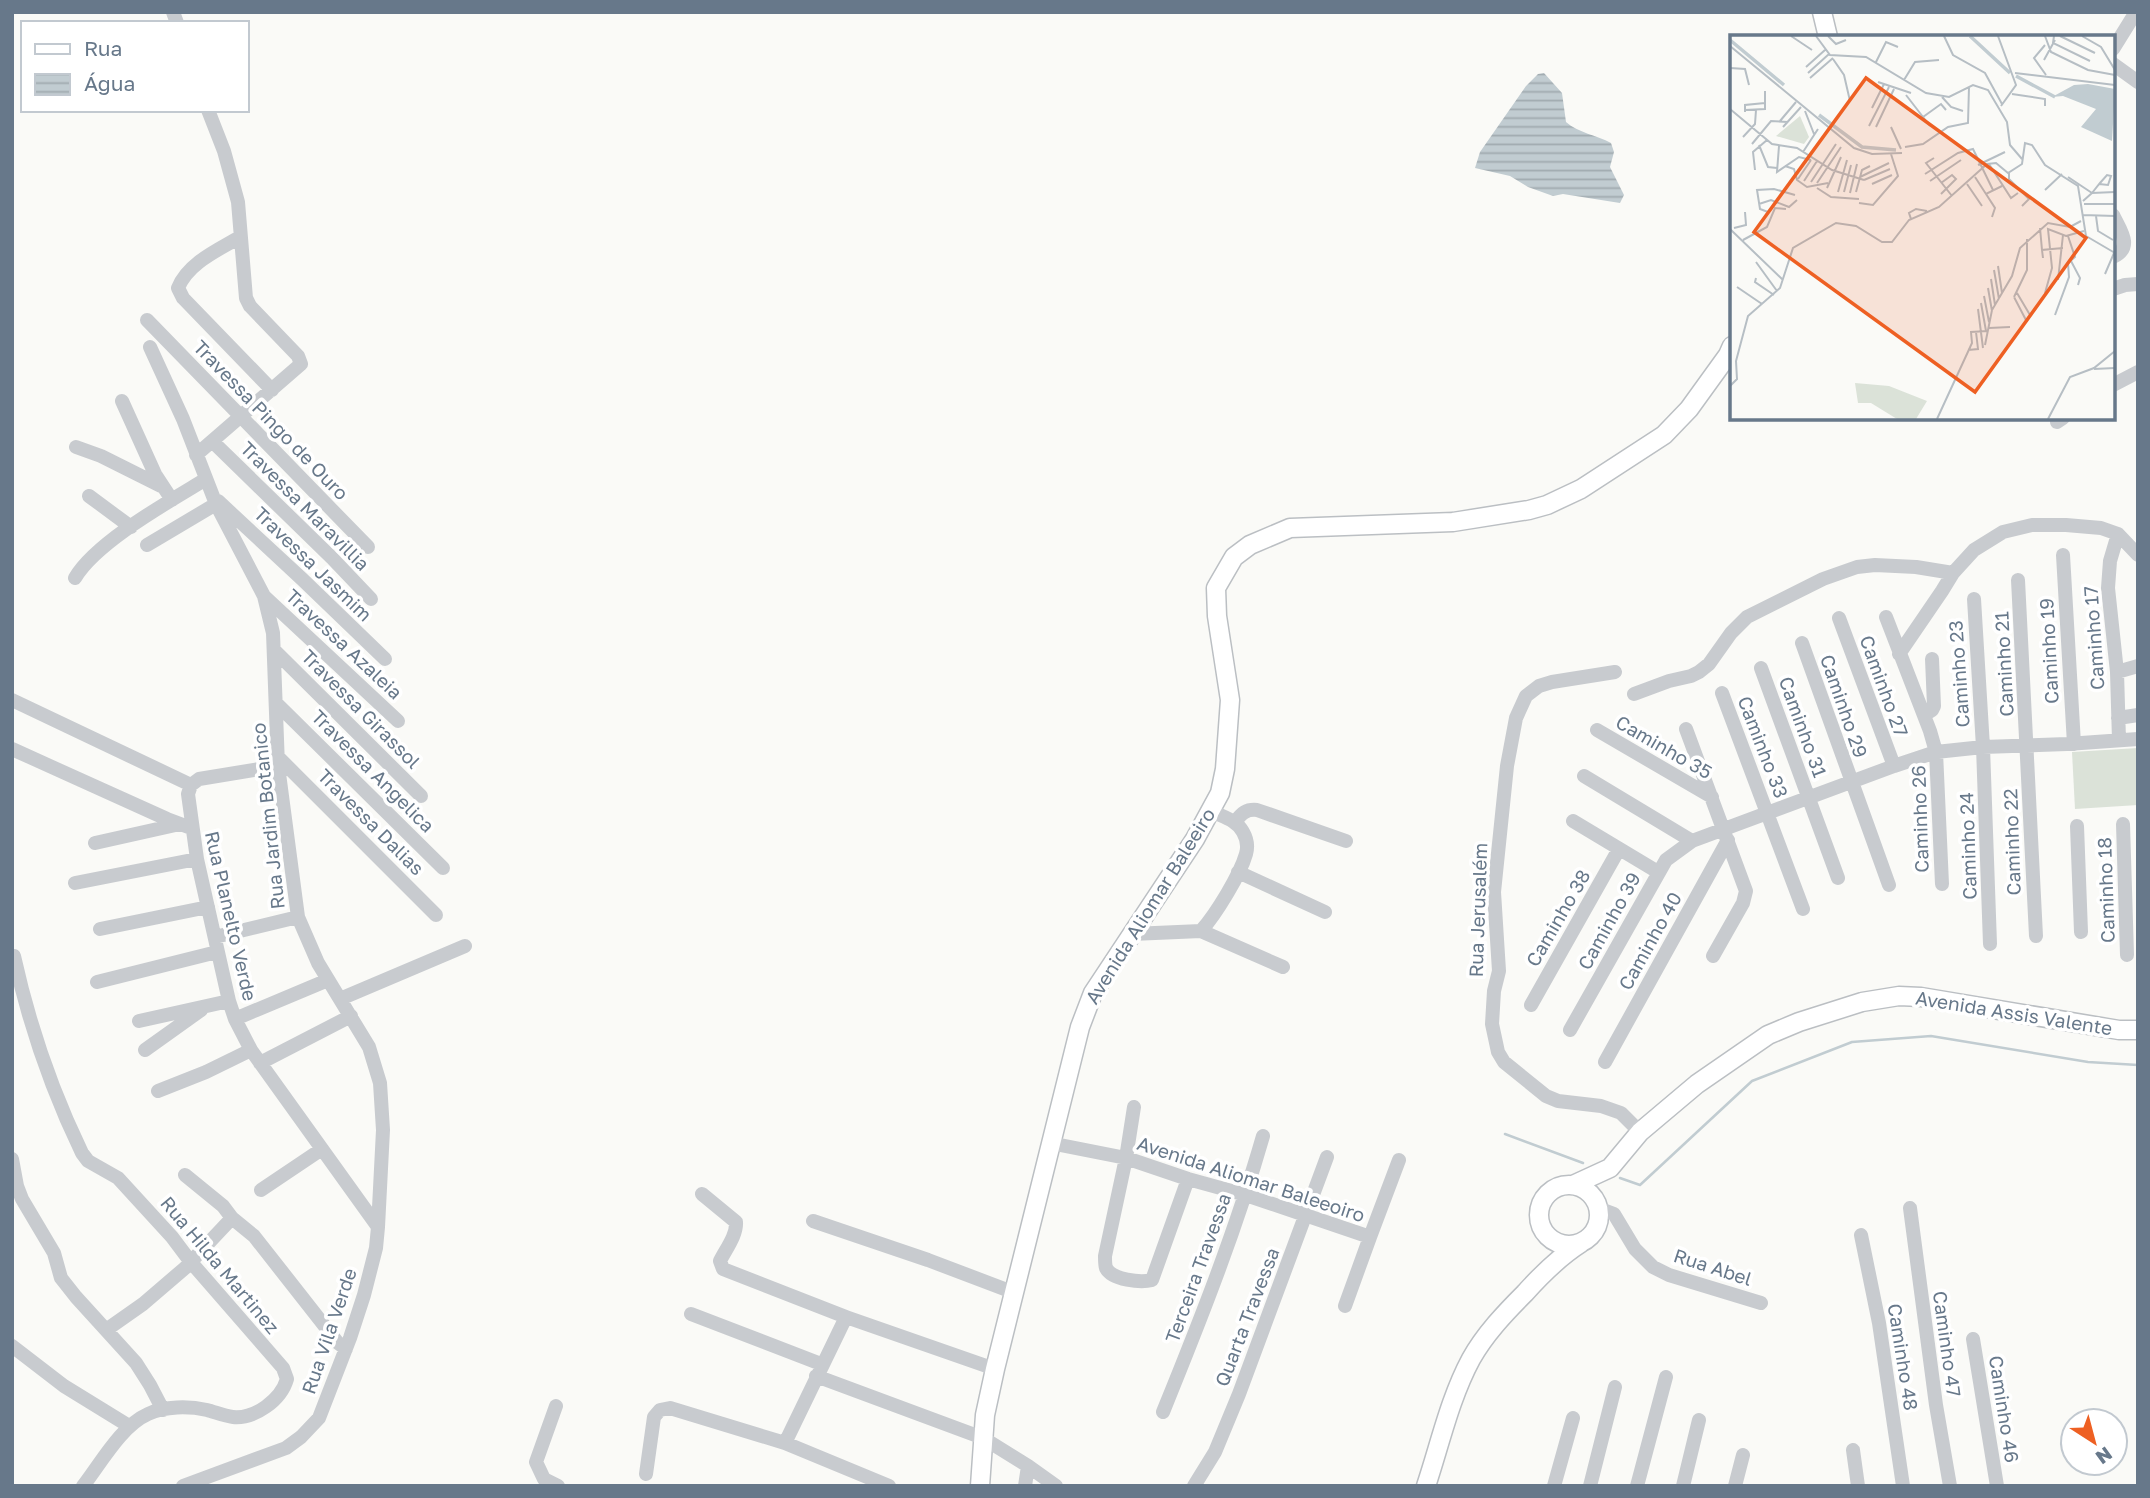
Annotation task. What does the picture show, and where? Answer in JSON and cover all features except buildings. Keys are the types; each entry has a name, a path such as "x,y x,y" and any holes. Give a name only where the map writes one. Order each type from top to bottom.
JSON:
{"main road":[{"path":"1822,12 1828,35"},
{"name":"Avenida Aliomar Baleeiro","path":"980,1486 985,1415 995,1369 1084,1014 1093,993 1220,793 1225,769 1230,700 1217,616 1216,588 1234,557 1250,545 1290,528 1453,522 1529,510 1562,498 1581,489 1664,435 1689,409 1730,350"},
{"name":"Avenida Assis Valente","path":"1597,1205 1610,1168 1640,1132 1697,1084 1759,1040 1799,1022 1862,1002 1899,996 1921,997 2119,1030 2138,1030"},
{"name":"Avenida Assis Valente","path":"1573,1185 1610,1168"},
{"path":"1426,1486 1457,1391 1470,1361 1492,1328 1545,1272 1560,1257 1592,1234 1598,1222 1597,1205 1591,1194 1583,1188 1573,1185 1555,1188 1542,1202 1539,1220 1547,1236 1548,1256 1545,1272"},
{"path":"1547,1236 1563,1245 1581,1243"}],"street":[{"path":"2115,46 2136,12"},
{"path":"2115,65 2138,82"},
{"path":"197,454 301,364 298,356 247,300 238,202 224,151 209,112"},
{"path":"2115,218 2122,230 2124,247 2115,256"},
{"path":"240,237 200,261 178,288 183,298 272,390"},
{"path":"2115,288 2138,285"},
{"name":"Travessa Pingo de Ouro","path":"148,320 368,547"},
{"name":"Rua Jardim Botanico","path":"150,347 175,399 216,501 264,596 270,617 274,650 278,762 298,917 328,980 373,1056 380,1083 383,1130 378,1227"},
{"path":"2115,384 2138,372"},
{"path":"122,401 161,486 172,500"},
{"name":"Travessa Maravillia","path":"212,441 324,550 370,599"},
{"path":"76,447 101,456 161,486"},
{"path":"75,578 88,559 131,527 206,479"},
{"path":"89,496 131,527"},
{"path":"147,545 216,501"},
{"name":"Travessa Jasmim","path":"216,501 385,659"},
{"path":"1899,654 1952,573 1974,550 2003,532 2032,525 2066,524 2101,528 2118,534 2138,555"},
{"name":"Caminho 17","path":"2118,534 2110,561 2108,588 2117,672 2119,740"},
{"name":"Caminho 19","path":"2063,555 2074,744"},
{"path":"1634,694 1699,672 1716,656 1731,633 1747,617 1823,579 1857,567 1875,565 1952,573"},
{"name":"Caminho 21","path":"2018,580 2028,746"},
{"name":"Travessa Azaleia","path":"264,596 398,721"},
{"name":"Caminho 23","path":"1974,599 1983,747"},
{"name":"Caminho 26","path":"1886,617 1936,752 1942,884"},
{"name":"Caminho 27","path":"1839,618 1894,766"},
{"name":"Caminho 29","path":"1802,643 1889,885"},
{"name":"Travessa Girassol","path":"274,650 421,796"},
{"path":"1924,715 1934,706 1932,659"},
{"path":"2117,672 2138,666"},
{"name":"Caminho 31","path":"1761,668 1838,878"},
{"name":"Rua Jerusalém","path":"1615,672 1539,686 1526,696 1516,718 1507,766 1494,892 1499,971 1494,991 1492,1024 1498,1052 1504,1062 1546,1096 1558,1101 1601,1107 1621,1113 1640,1132"},
{"name":"Caminho 33","path":"1722,693 1803,909"},
{"path":"12,701 191,785 199,779 278,762"},
{"name":"Travessa Angelica","path":"276,703 443,867"},
{"path":"2118,718 2138,715"},
{"name":"Caminho 35","path":"1686,729 1744,884 1745,898 1713,956"},
{"name":"Caminho 35","path":"1597,730 1712,797"},
{"name":"Caminho 39","path":"1570,1030 1658,872 1668,858 1692,841 1726,835 1768,814 1936,752 2138,739"},
{"name":"Caminho 22","path":"2028,746 2036,936"},
{"name":"Caminho 24","path":"1983,747 1990,944"},
{"path":"12,749 186,826"},
{"name":"Travessa Dalias","path":"278,762 436,915"},
{"path":"1584,776 1692,841"},
{"name":"Rua Planelto Verde","path":"191,785 186,826 197,859 235,1019 251,1050 378,1227"},
{"path":"1235,822 1249,809 1257,810 1346,841"},
{"path":"1201,931 1238,872 1246,853 1247,842 1235,822 1211,811"},
{"path":"1573,821 1658,872"},
{"name":"Caminho 18","path":"2123,824 2127,955"},
{"path":"95,843 186,826"},
{"path":"2077,826 2081,932"},
{"name":"Caminho 40","path":"1605,1062 1726,835"},
{"name":"Caminho 38","path":"1531,1005 1619,849"},
{"path":"75,883 197,859"},
{"path":"1238,872 1325,912"},
{"path":"100,929 208,906"},
{"path":"97,982 298,917"},
{"path":"1132,934 1201,931 1283,967"},
{"path":"340,999 465,946"},
{"name":"Rua Hilda Martinez","path":"14,956 21,988 51,1084 82,1153 88,1161 118,1178 163,1227 283,1368 287,1379 276,1398 265,1407 244,1416 234,1417 197,1408 150,1413 129,1426 83,1486"},
{"path":"235,1019 328,980"},
{"path":"139,1020 229,1001"},
{"path":"145,1050 205,1007"},
{"path":"260,1063 351,1016"},
{"path":"158,1091 251,1050"},
{"path":"1134,1107 1105,1266 1108,1271 1116,1276 1143,1282 1152,1280 1188,1179"},
{"name":"Terceira Travessa","path":"1163,1412 1246,1195 1263,1136"},
{"name":"Avenida Aliomar Baleeoiro","path":"1050,1143 1126,1158 1370,1237 1345,1306"},
{"path":"261,1190 322,1149"},
{"name":"Quarta Travessa","path":"1194,1486 1215,1452 1327,1157"},
{"path":"12,1159 16,1186 54,1253 56,1268 61,1278 136,1363 163,1410"},
{"path":"1370,1237 1399,1160"},
{"path":"185,1175 254,1236 338,1343 346,1349"},
{"path":"702,1194 736,1222 737,1227 719,1264 723,1269 846,1317 995,1369"},
{"name":"Rua Abel","path":"1597,1205 1614,1214 1635,1249 1653,1267 1669,1275 1761,1303"},
{"name":"Caminho 47","path":"1910,1208 1936,1405 1950,1486"},
{"path":"106,1330 185,1268 232,1218"},
{"path":"813,1221 1015,1293"},
{"name":"Rua Vila Verde","path":"183,1486 286,1448 319,1418 364,1295 376,1248 378,1227"},
{"name":"Caminho 48","path":"1861,1235 1879,1323 1903,1486"},
{"path":"691,1314 983,1438 1056,1486"},
{"path":"785,1443 846,1317"},
{"name":"Caminho 46","path":"1973,1339 1997,1486"},
{"path":"12,1346 64,1386 129,1426"},
{"path":"1637,1486 1666,1377"},
{"path":"1590,1486 1615,1387"},
{"path":"556,1406 536,1462 544,1479 558,1486"},
{"path":"646,1474 654,1417 660,1410 670,1408 785,1443 889,1486"},
{"path":"1554,1486 1573,1419"},
{"path":"1683,1486 1699,1420"},
{"path":"1853,1450 1858,1486"},
{"path":"1735,1486 1743,1455"},
{"path":"1025,1486 1028,1466"}],"shaded area":[{"path":"2138,748 2138,805 2075,809 2072,752"}],"water":[{"path":"1544,73 1562,93 1566,122 1576,129 1611,143 1614,152 1610,167 1624,195 1620,203 1563,194 1553,196 1528,187 1510,176 1475,168 1480,152 1526,86 1538,74"}],"waterway":[{"path":"1620,1178 1640,1185 1752,1081 1852,1042 1931,1036 2088,1062 2138,1065"},
{"path":"1505,1134 1583,1163"}]}
